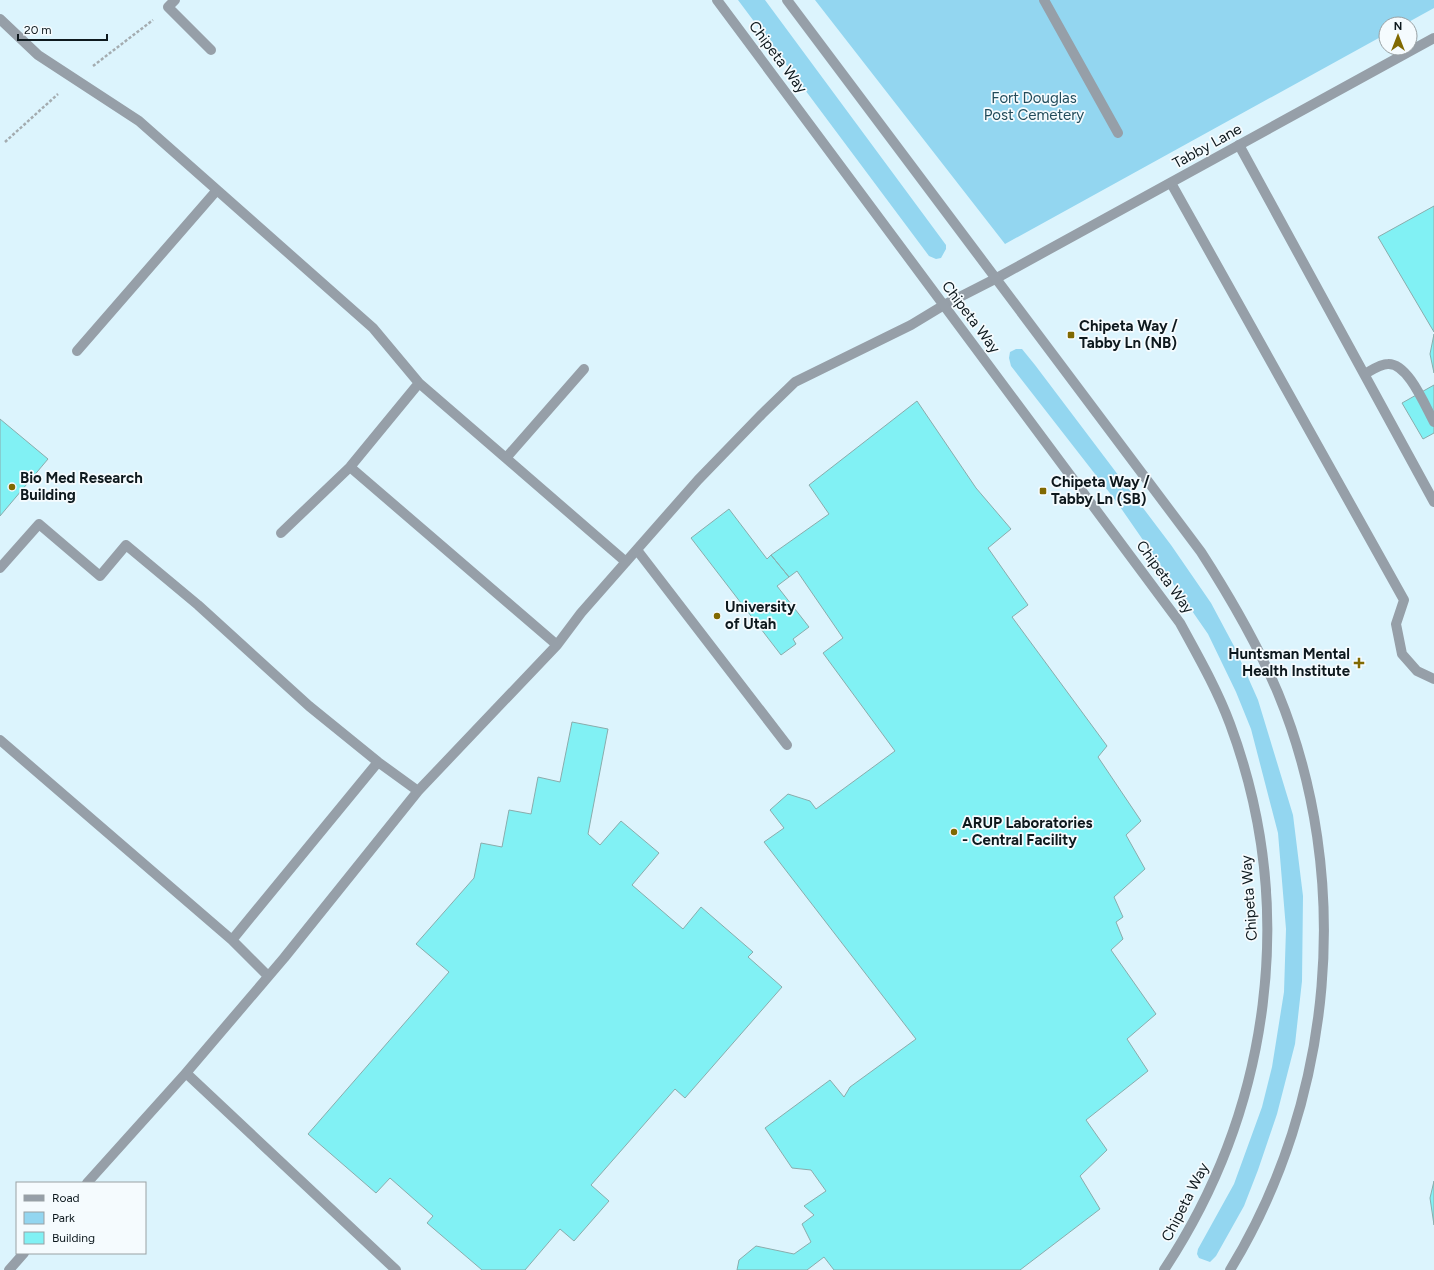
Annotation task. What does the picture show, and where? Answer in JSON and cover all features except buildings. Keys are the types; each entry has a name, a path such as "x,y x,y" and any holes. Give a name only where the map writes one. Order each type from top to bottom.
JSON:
{"street":[{"name":"Chipeta Way","path":"717,0 1180,623 1206,671 1230,724 1247,779 1259,834 1266,888 1268,943 1264,998 1256,1048 1244,1098 1226,1153 1202,1206 1164,1270"},
{"path":"787,0 995,280 1171,510 1201,552 1231,599 1258,647 1278,694 1296,746 1310,797 1318,850 1323,903 1324,958 1320,1009 1311,1063 1298,1116 1282,1165 1262,1212 1230,1270"},
{"path":"1044,0 1118,133"},
{"path":"172,4 211,50"},
{"path":"0,19 38,55 139,121 374,328 419,383 626,562"},
{"name":"Tabby Lane","path":"87,1182 186,1073 268,976 418,791 557,645 581,613 698,480 795,382 911,325 944,305 995,280 1434,38"},
{"path":"1239,145 1434,500"},
{"path":"1171,183 1404,600 1396,624 1402,654 1417,671 1434,680"},
{"path":"77,351 217,190"},
{"path":"1365,374 1379,366 1388,364 1398,366 1407,374 1434,422"},
{"path":"506,458 584,369"},
{"path":"281,533 350,467 419,383"},
{"path":"350,467 557,645"},
{"path":"0,568 39,524 100,576 126,545 198,605 309,706 378,762 418,791"},
{"path":"637,550 787,745"},
{"path":"0,740 232,940 268,976"},
{"path":"232,940 378,762"},
{"path":"186,1073 396,1270"},
{"path":"9,1270 23,1254"}],"path":[{"path":"93,66 172,4"},
{"path":"5,142 58,94"}],"shaded area":[{"name":"University of Utah","path":"0,0 1434,0 1434,1270 0,1270"}],"green space":[{"path":"738,0 765,0 946,245 946,249 941,258 936,259 929,256"},
{"name":"Fort Douglas Post Cemetery","path":"815,0 1434,0 1434,8 1418,17 1378,16 1378,38 1005,244"},
{"path":"1016,349 1022,349 1035,365 1171,545 1211,603 1235,648 1258,700 1293,815 1303,896 1302,981 1295,1044 1277,1114 1244,1206 1216,1256 1210,1262 1199,1258 1197,1254 1198,1249 1234,1184 1262,1107 1272,1067 1284,992 1286,929 1278,833 1251,729 1236,692 1208,634 1116,501 1011,366 1009,358 1010,352"}],"place":[{"name":"Chipeta Way / Tabby Ln (NB)","path":"1071,335"},
{"name":"Bio Med Research Building","path":"12,487"},
{"name":"Chipeta Way / Tabby Ln (SB)","path":"1043,491"},
{"name":"University of Utah","path":"717,616"},
{"name":"Huntsman Mental Health Institute","path":"1359,663"},
{"name":"ARUP Laboratories - Central Facility","path":"954,832"}]}
